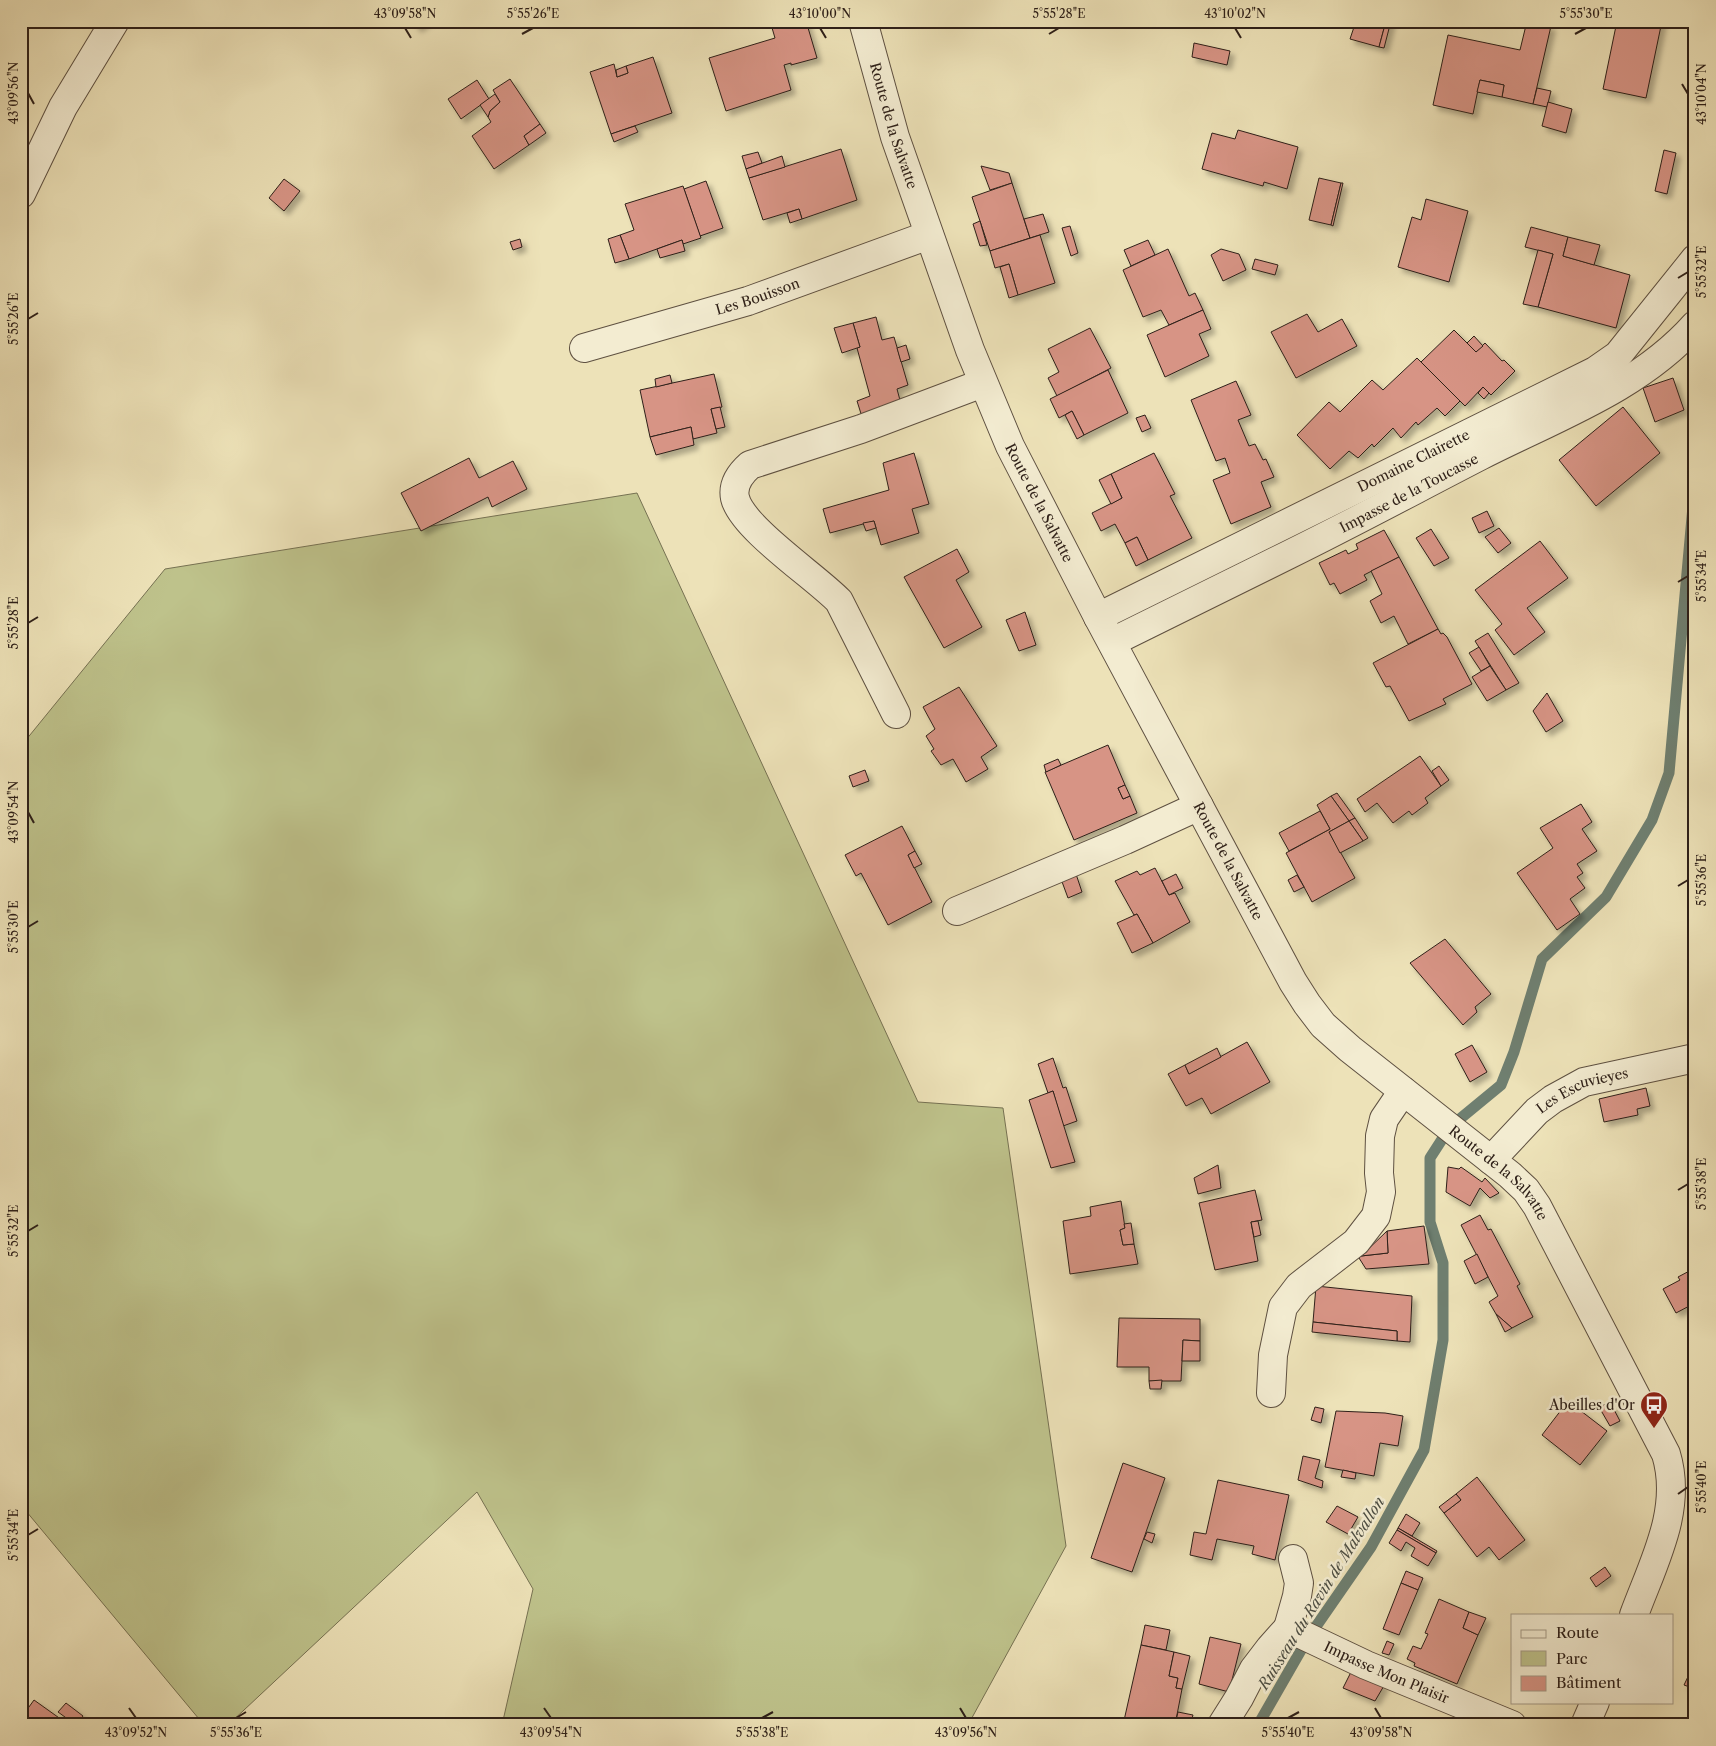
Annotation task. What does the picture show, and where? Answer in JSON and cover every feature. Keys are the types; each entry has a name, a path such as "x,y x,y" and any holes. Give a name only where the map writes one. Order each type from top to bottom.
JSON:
{"street":[{"path":"21,194 63,107 115,21"},
{"name":"Route de la Salvatte","path":"863,21 895,137 970,350 1010,446 1098,617 1293,982 1307,1004 1330,1031 1515,1180 1538,1206 1666,1454 1683,1497 1664,1536 1634,1614"},
{"name":"Les Bouisson","path":"584,348 748,301 929,235"},
{"name":"Domaine Clairette","path":"1098,617 1602,381 1618,355 1695,259"},
{"name":"Impasse de la Toucasse","path":"1112,642 1289,555 1482,455 1602,381 1646,370 1680,342 1695,325"},
{"path":"896,714 839,601 826,588 802,570 755,526 742,512 735,499 734,488 742,472 750,465 861,429 983,382"},
{"path":"957,911 1126,840 1199,806"},
{"name":"Les Escuvieyes","path":"1491,1160 1537,1111 1553,1099 1584,1082 1695,1058"},
{"path":"1271,1393 1273,1355 1283,1307 1299,1286 1356,1242 1376,1216 1382,1192 1379,1172 1380,1136 1384,1119 1403,1091"},
{"path":"1222,1725 1240,1698 1254,1669 1270,1648 1304,1636 1297,1596 1299,1583 1293,1559"},
{"name":"Impasse Mon Plaisir","path":"1304,1636 1512,1725"},
{"path":"1585,1725 1594,1704"}],"green space":[{"path":"637,493 918,1102 1003,1108 1066,1546 968,1725 502,1725 533,1589 477,1492 228,1725 204,1725 21,1505 21,746 165,569"}],"building":[{"path":"412,21 427,21 417,28"},
{"path":"770,21 806,21 817,58 784,65 791,90 726,111 709,58 775,38"},
{"path":"1356,21 1386,21 1379,47 1350,39"},
{"path":"1386,21 1391,21 1384,48 1379,47"},
{"path":"1527,21 1551,26 1533,104 1502,97 1504,85 1480,80 1473,114 1433,105 1448,35 1520,50"},
{"path":"1617,21 1662,21 1646,98 1603,89"},
{"path":"1194,43 1230,51 1227,65 1192,57"},
{"path":"653,57 672,113 611,134 590,72 614,64 617,77 628,73 626,66"},
{"path":"626,66 628,73 617,77 616,70"},
{"path":"510,79 540,124 524,136 529,145 494,169 472,136 491,122 488,117 490,111 500,102 493,90"},
{"path":"477,80 489,99 461,119 448,99"},
{"path":"1480,80 1504,85 1502,97 1477,92"},
{"path":"1537,88 1551,91 1547,107 1533,104"},
{"path":"495,94 500,102 490,111 488,117 480,105"},
{"path":"1548,102 1572,109 1566,133 1542,126"},
{"path":"540,124 546,133 529,145 524,136"},
{"path":"635,126 638,132 614,142 611,134"},
{"path":"1238,130 1298,147 1287,189 1264,182 1263,186 1202,169 1212,133 1235,139"},
{"path":"841,149 857,200 802,219 799,209 763,220 749,178"},
{"path":"1664,150 1676,153 1667,194 1655,191"},
{"path":"758,152 762,163 746,169 742,156"},
{"path":"782,156 785,167 749,178 746,169"},
{"path":"981,166 1009,173 1012,183 990,190"},
{"path":"1319,178 1341,183 1331,225 1309,220"},
{"path":"284,179 300,191 284,211 269,198"},
{"path":"706,181 723,228 700,236 684,189"},
{"path":"1012,183 1030,238 990,251 972,197"},
{"path":"1341,183 1343,183 1333,226 1331,225"},
{"path":"683,186 701,238 683,244 682,240 629,259 620,235 634,230 625,204"},
{"path":"1426,199 1468,211 1449,282 1398,267 1412,217 1421,220"},
{"path":"799,209 802,219 790,223 787,213"},
{"path":"1043,214 1049,232 1030,238 1024,219"},
{"path":"980,221 987,245 980,246 973,224"},
{"path":"1070,226 1078,253 1071,256 1062,228"},
{"path":"1531,227 1568,237 1563,256 1630,275 1616,328 1538,307 1553,254 1525,247"},
{"path":"620,235 629,259 615,263 608,239"},
{"path":"1040,235 1055,283 1018,295 1009,264 995,268 990,251"},
{"path":"1568,237 1600,245 1594,265 1563,256"},
{"path":"520,239 522,247 513,250 510,242"},
{"path":"682,240 685,251 660,258 657,249"},
{"path":"1148,240 1155,255 1131,266 1124,250"},
{"path":"1168,249 1189,296 1195,293 1203,310 1169,325 1161,310 1143,317 1123,270"},
{"path":"1221,249 1239,254 1246,270 1223,281 1211,255"},
{"path":"1538,250 1553,254 1538,307 1523,304"},
{"path":"1255,259 1278,265 1275,275 1252,269"},
{"path":"1009,264 1018,295 1009,298 1000,267"},
{"path":"1203,310 1211,329 1199,334 1209,356 1165,377 1147,335"},
{"path":"1307,314 1318,332 1342,319 1357,346 1296,378 1271,332"},
{"path":"876,317 882,340 894,337 908,385 897,389 901,404 863,420 857,401 870,396 857,348 860,347 853,323"},
{"path":"853,323 860,347 842,353 834,328"},
{"path":"1090,328 1111,368 1057,396 1048,378 1059,372 1048,349"},
{"path":"1454,330 1476,352 1485,343 1502,361 1504,360 1515,371 1491,395 1483,387 1465,406 1421,362"},
{"path":"1474,336 1483,346 1476,352 1467,343"},
{"path":"906,345 910,359 901,362 897,348"},
{"path":"1417,358 1460,401 1445,416 1437,408 1418,425 1416,422 1401,438 1393,428 1374,447 1372,444 1358,458 1349,451 1330,469 1297,435 1329,402 1340,412 1372,380 1383,390"},
{"path":"1108,370 1128,413 1084,435 1072,411 1059,418 1050,399"},
{"path":"714,374 722,407 711,409 717,433 693,439 691,427 650,437 640,390"},
{"path":"670,375 672,383 656,387 655,379"},
{"path":"1673,378 1684,410 1655,422 1643,388"},
{"path":"1236,381 1251,415 1238,420 1249,446 1255,444 1263,460 1266,459 1274,477 1261,482 1271,507 1231,524 1213,480 1230,473 1225,458 1216,461 1191,400"},
{"path":"1483,387 1489,393 1484,399 1478,393"},
{"path":"720,407 725,427 716,429 711,409"},
{"path":"1623,407 1660,453 1596,506 1559,460"},
{"path":"1072,411 1084,435 1077,439 1065,415"},
{"path":"1145,415 1151,428 1142,432 1136,418"},
{"path":"691,427 694,445 656,455 650,437"},
{"path":"914,453 929,504 912,509 919,533 881,545 874,521 830,533 823,509 889,490 883,463"},
{"path":"1154,453 1175,494 1170,496 1192,538 1148,560 1137,537 1125,543 1115,524 1101,531 1092,513 1122,498 1111,474"},
{"path":"469,458 479,478 513,461 527,489 492,507 488,497 421,531 401,493"},
{"path":"1111,474 1122,498 1111,504 1099,480"},
{"path":"1487,511 1494,526 1479,533 1472,518"},
{"path":"874,521 876,528 866,531 863,523"},
{"path":"1499,528 1511,543 1498,553 1485,537"},
{"path":"1431,529 1449,558 1434,566 1416,538"},
{"path":"1384,530 1399,557 1364,575 1367,580 1340,594 1334,583 1330,585 1319,563 1346,550 1348,554 1358,549 1356,544"},
{"path":"1137,537 1148,560 1136,566 1125,543"},
{"path":"1540,541 1568,578 1527,608 1545,632 1514,655 1495,630 1502,624 1475,590"},
{"path":"957,549 969,572 956,580 982,627 944,648 904,577"},
{"path":"1399,557 1438,629 1408,644 1394,616 1381,623 1370,601 1382,594 1371,571"},
{"path":"1025,612 1036,645 1019,651 1006,620"},
{"path":"1438,629 1441,634 1443,633 1447,637 1472,684 1443,699 1446,704 1409,721 1390,686 1386,687 1373,663"},
{"path":"1488,633 1519,683 1506,690 1475,641"},
{"path":"1479,647 1490,666 1481,671 1469,653"},
{"path":"1490,666 1506,690 1487,701 1472,677"},
{"path":"959,687 997,746 981,757 988,769 966,782 953,759 941,765 931,751 934,749 926,736 935,729 923,707"},
{"path":"1547,693 1563,721 1546,732 1533,711"},
{"path":"1108,745 1125,785 1118,788 1123,799 1130,796 1137,813 1074,840 1045,772"},
{"path":"1420,756 1441,786 1425,798 1428,803 1412,815 1409,811 1393,823 1377,803 1365,812 1357,799"},
{"path":"1058,759 1061,765 1046,772 1044,765"},
{"path":"1439,766 1449,780 1441,786 1432,771"},
{"path":"865,770 869,781 853,787 849,776"},
{"path":"1125,785 1130,796 1123,799 1118,788"},
{"path":"1337,793 1355,818 1349,821 1331,796"},
{"path":"1331,796 1349,821 1329,832 1355,878 1312,902 1286,853 1330,829 1317,805"},
{"path":"1581,804 1592,822 1582,829 1597,851 1577,864 1583,873 1577,877 1585,888 1570,899 1580,914 1557,930 1517,873 1553,848 1540,828"},
{"path":"1320,811 1330,829 1289,851 1279,833"},
{"path":"1355,818 1368,838 1363,841 1349,821"},
{"path":"1349,821 1363,841 1340,853 1329,832"},
{"path":"902,826 915,851 908,855 932,902 888,925 861,873 856,876 845,855"},
{"path":"915,851 922,864 914,868 908,855"},
{"path":"1155,868 1169,895 1175,893 1190,922 1153,943 1137,914 1134,915 1115,881 1137,871 1140,875"},
{"path":"1076,874 1082,892 1068,898 1061,879"},
{"path":"1176,874 1183,888 1169,895 1162,881"},
{"path":"1297,875 1304,887 1294,892 1288,880"},
{"path":"1137,914 1153,943 1132,953 1117,923"},
{"path":"1445,939 1491,994 1475,1007 1477,1012 1463,1025 1410,963"},
{"path":"1247,1042 1270,1082 1211,1114 1202,1098 1186,1106 1168,1074 1185,1065 1189,1074"},
{"path":"1472,1045 1487,1072 1470,1082 1455,1054"},
{"path":"1217,1048 1221,1057 1189,1074 1185,1065"},
{"path":"1053,1058 1063,1088 1066,1087 1077,1121 1063,1126 1053,1091 1048,1093 1038,1064"},
{"path":"1646,1088 1650,1106 1637,1109 1638,1115 1604,1122 1599,1099"},
{"path":"1053,1091 1075,1162 1051,1168 1029,1100"},
{"path":"1218,1165 1221,1188 1198,1194 1194,1178"},
{"path":"1448,1167 1459,1169 1461,1167 1482,1182 1485,1178 1499,1193 1490,1198 1480,1188 1470,1206 1446,1192"},
{"path":"1255,1190 1262,1220 1251,1222 1258,1261 1215,1270 1199,1203"},
{"path":"1121,1201 1125,1228 1120,1230 1123,1245 1134,1244 1138,1264 1070,1274 1063,1221 1091,1216 1090,1207"},
{"path":"1480,1215 1488,1230 1491,1229 1520,1284 1517,1286 1533,1317 1512,1328 1496,1314 1489,1302 1498,1296 1461,1225"},
{"path":"1258,1221 1261,1235 1254,1237 1251,1222"},
{"path":"1131,1223 1134,1244 1123,1245 1120,1230 1125,1228 1124,1224"},
{"path":"1424,1226 1429,1264 1366,1269 1359,1258 1361,1256 1388,1253 1387,1231"},
{"path":"1387,1231 1388,1253 1361,1256"},
{"path":"1477,1254 1488,1277 1475,1284 1464,1261"},
{"path":"1695,1268 1695,1307 1693,1304 1676,1313 1663,1289 1680,1280 1678,1277"},
{"path":"1316,1286 1412,1296 1410,1342 1397,1341 1397,1331 1313,1322"},
{"path":"1496,1314 1512,1328 1505,1332"},
{"path":"1119,1318 1200,1319 1200,1341 1183,1340 1181,1381 1149,1381 1149,1367 1117,1367"},
{"path":"1313,1322 1397,1331 1397,1341 1312,1332"},
{"path":"1183,1340 1200,1341 1200,1361 1182,1361"},
{"path":"1162,1380 1161,1389 1150,1389 1149,1381"},
{"path":"1568,1401 1607,1431 1580,1465 1542,1435"},
{"path":"1610,1402 1620,1421 1610,1426 1599,1407"},
{"path":"1315,1407 1324,1409 1321,1423 1311,1420"},
{"path":"1336,1411 1385,1413 1403,1416 1398,1446 1380,1443 1374,1476 1325,1467"},
{"path":"1303,1456 1320,1460 1315,1478 1323,1481 1322,1488 1298,1480"},
{"path":"1123,1463 1165,1478 1132,1572 1091,1558"},
{"path":"1343,1470 1356,1473 1355,1479 1341,1477"},
{"path":"1477,1477 1525,1540 1499,1560 1489,1547 1477,1557 1444,1513 1461,1500 1456,1494"},
{"path":"1218,1480 1289,1495 1275,1560 1252,1554 1254,1546 1217,1539 1212,1560 1190,1555 1194,1532 1206,1534"},
{"path":"1456,1494 1461,1500 1444,1513 1439,1507"},
{"path":"1337,1506 1358,1517 1348,1534 1326,1522"},
{"path":"1406,1514 1420,1523 1412,1536 1398,1528"},
{"path":"1398,1528 1437,1551 1436,1553 1397,1530"},
{"path":"1397,1530 1436,1553 1428,1566 1411,1556 1415,1548 1406,1542 1401,1551 1389,1543"},
{"path":"1147,1532 1155,1534 1152,1543 1144,1539"},
{"path":"1605,1567 1611,1576 1596,1587 1590,1578"},
{"path":"1406,1571 1423,1578 1418,1590 1401,1583"},
{"path":"1401,1583 1418,1590 1399,1635 1383,1629"},
{"path":"1439,1599 1469,1612 1463,1628 1478,1635 1457,1684 1414,1666 1415,1663 1407,1659 1413,1646 1421,1649 1428,1634 1425,1633"},
{"path":"1469,1612 1486,1618 1478,1635 1463,1628"},
{"path":"1145,1625 1170,1630 1166,1650 1141,1645"},
{"path":"1210,1637 1241,1644 1229,1692 1199,1684"},
{"path":"1387,1641 1394,1644 1389,1655 1382,1653"},
{"path":"1141,1645 1174,1652 1169,1676 1178,1678 1176,1688 1182,1689 1175,1725 1123,1725"},
{"path":"1174,1652 1190,1656 1182,1689 1176,1688 1178,1678 1169,1676"},
{"path":"1695,1662 1695,1689 1684,1685"},
{"path":"1352,1670 1385,1684 1375,1701 1343,1688"},
{"path":"34,1700 69,1725 21,1725 21,1718"},
{"path":"66,1703 83,1716 76,1725 58,1712"},
{"path":"1178,1712 1193,1715 1190,1725 1175,1725"}],"waterway":[{"name":"Ruisseau du Ravin de Malvallon","path":"1258,1725 1308,1638 1371,1547 1424,1450 1443,1340 1443,1263 1430,1222 1430,1158 1450,1127 1501,1085 1514,1052 1542,959 1606,897 1652,820 1669,773 1695,484"}],"place":[{"name":"Abeilles d'Or","path":"1654,1429"}]}
